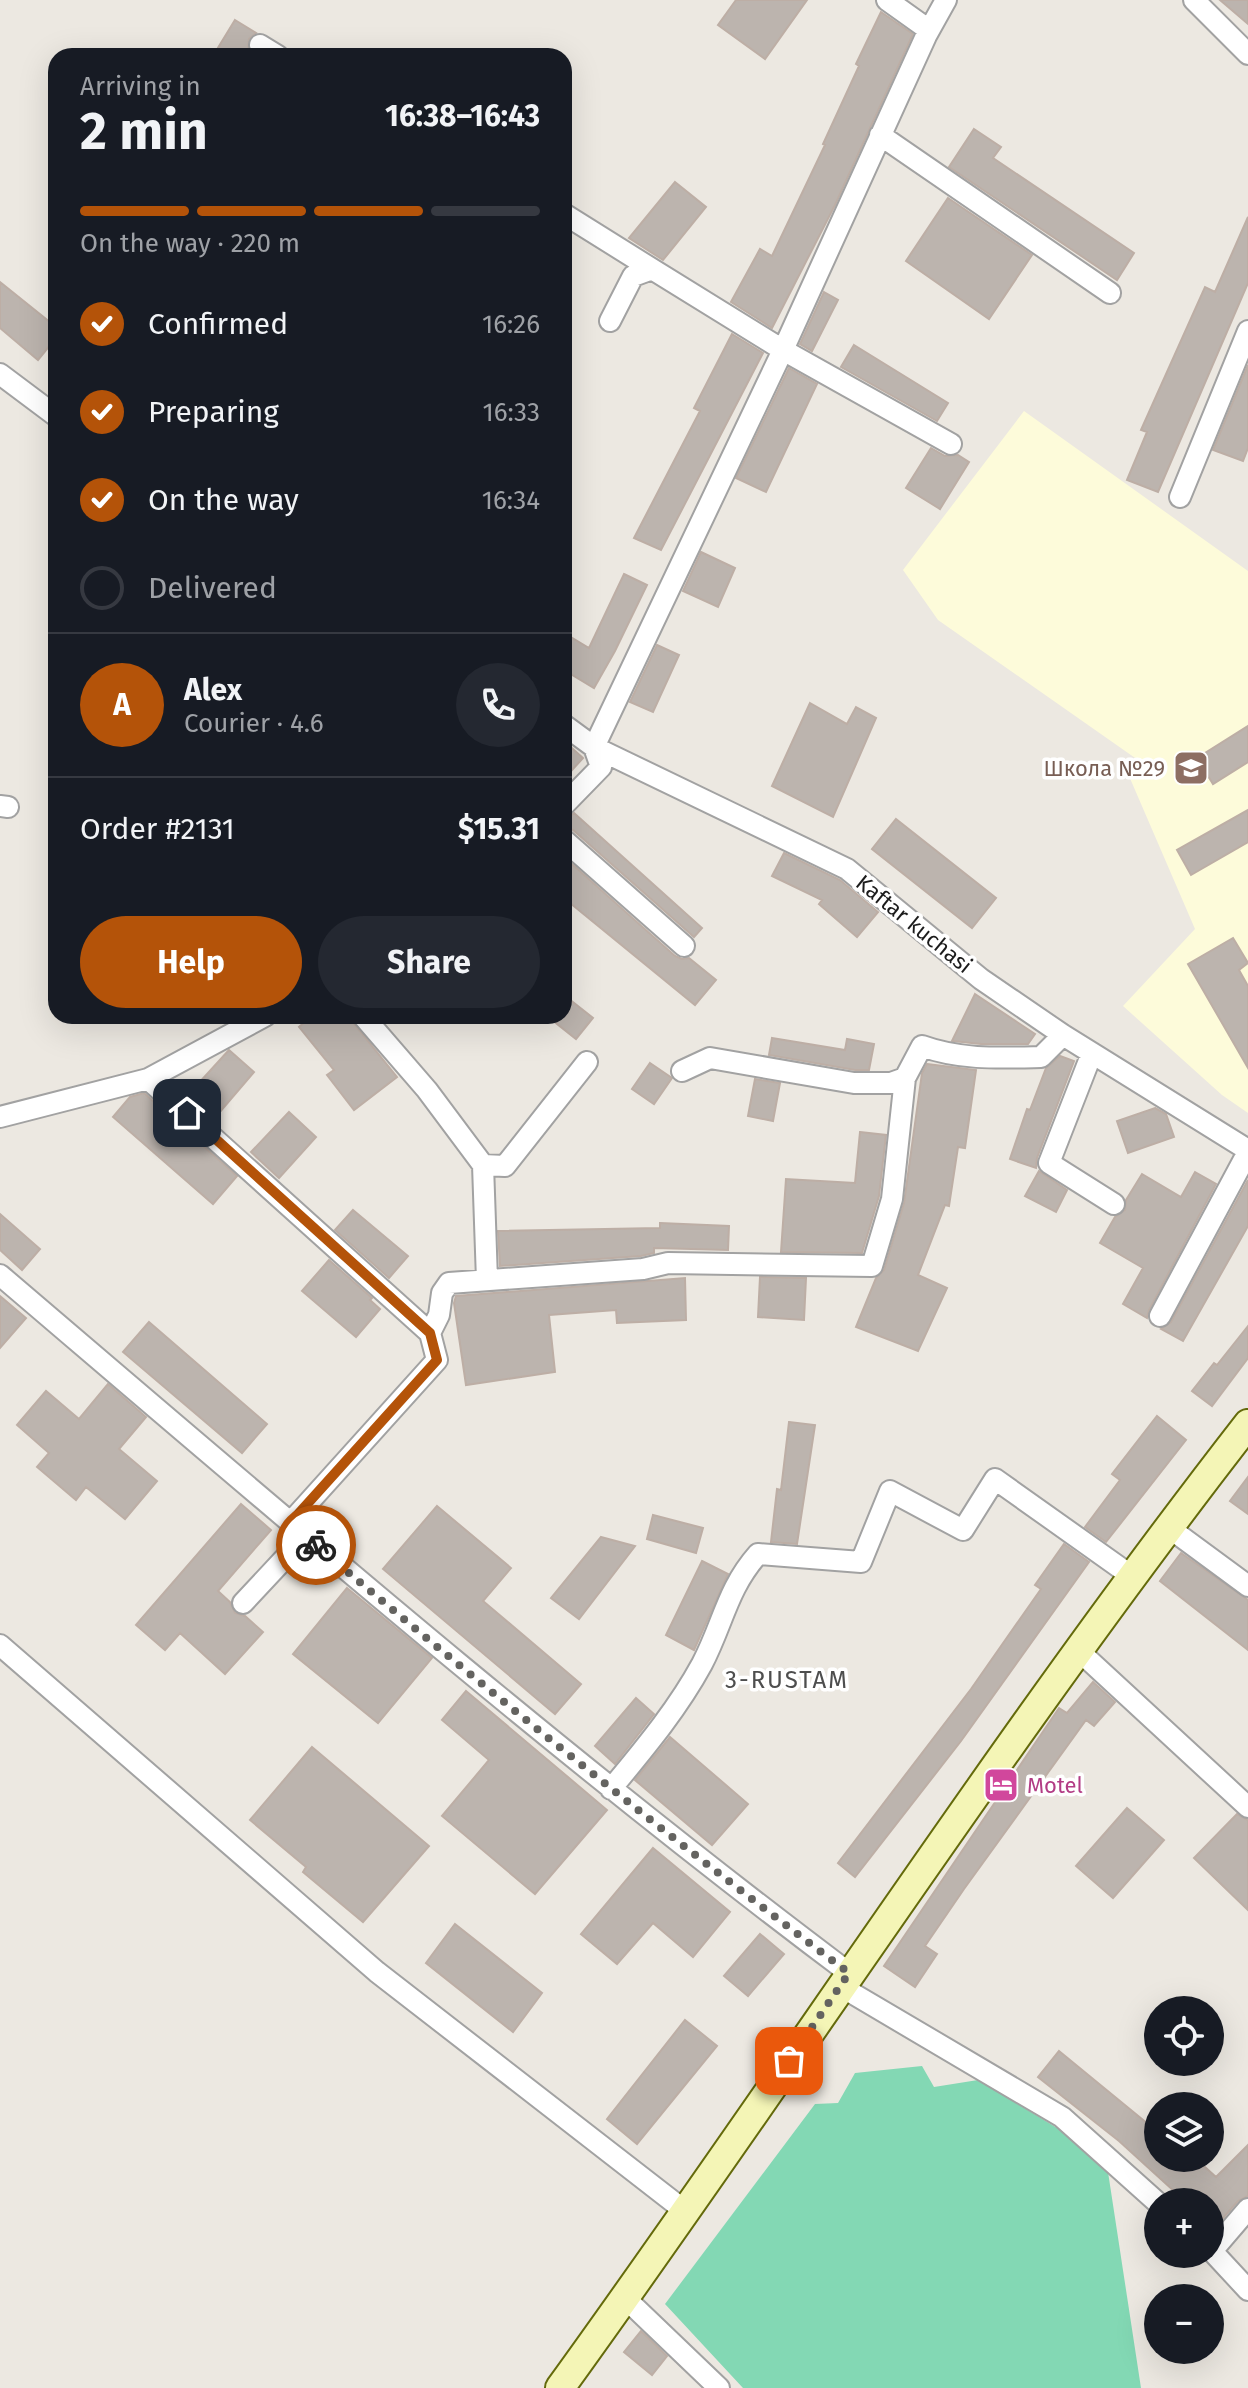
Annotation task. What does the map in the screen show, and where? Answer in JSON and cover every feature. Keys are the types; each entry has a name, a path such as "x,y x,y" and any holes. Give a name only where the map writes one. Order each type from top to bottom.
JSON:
{"main road":[{"path":"560,2388 1079,1651 1168,1527 1248,1424"}],"street":[{"path":"887,0 929,30"},
{"path":"572,797 601,767 594,747 783,350 929,30 946,0"},
{"path":"1194,0 1248,54"},
{"path":"880,135 1110,293"},
{"path":"572,219 783,350 951,444"},
{"path":"610,321 633,276 652,269"},
{"path":"1180,497 1248,331"},
{"path":"0,374 48,410"},
{"name":"Kaftar kuchasi","path":"572,731 594,747 847,869 981,979 1063,1035 1248,1151"},
{"path":"572,847 684,946"},
{"path":"0,1117 148,1079 250,1024"},
{"path":"370,1024 427,1090 483,1165 487,1280"},
{"path":"430,1333 439,1315 442,1293 449,1283 643,1269 668,1263 872,1266 892,1199 905,1078 922,1046 942,1053 990,1059 1041,1057 1063,1035"},
{"path":"1092,1053 1049,1163 1114,1204"},
{"path":"682,1071 710,1058 854,1083 891,1083 905,1078"},
{"path":"483,1165 505,1166 587,1062"},
{"path":"148,1079 430,1333 437,1360 290,1523"},
{"path":"1160,1316 1248,1151"},
{"path":"0,1275 476,1681 845,1980 1062,2117 1144,2190"},
{"path":"611,1789 657,1735 702,1663 740,1574 758,1554 861,1562 890,1491 963,1530 995,1479 1133,1577"},
{"path":"243,1603 299,1543 290,1523"},
{"path":"1168,1527 1248,1586"},
{"path":"0,1645 377,1972 685,2211"},
{"path":"1079,1651 1248,1807"},
{"path":"1224,2236 1248,2209"},
{"path":"1224,2264 1248,2290"},
{"path":"625,2298 719,2388"}],"shaded area":[{"name":"Школа №29","path":"1024,411 1248,571 1248,1113 1222,1095 1123,1006 1195,929 1129,776 1138,760 938,620 903,570"}],"green space":[{"path":"922,2066 934,2087 978,2080 1062,2131 1108,2172 1141,2388 743,2388 665,2304 815,2104 838,2103 855,2073"}],"building":[{"path":"736,0 807,0 765,59 718,25"},
{"path":"1220,0 1248,0 1248,24"},
{"path":"881,12 913,34 835,205 772,328 731,302 760,249 772,256 825,145 859,66 856,64"},
{"path":"235,20 256,33 249,39 248,48 218,48"},
{"path":"974,129 1001,147 993,158 1134,253 1117,280 949,167"},
{"path":"675,182 706,207 663,260 629,238"},
{"path":"948,198 1032,255 989,319 906,261"},
{"path":"1248,217 1248,283 1158,492 1127,480 1147,432 1141,430 1205,287 1215,292"},
{"path":"0,282 48,321 48,348 38,360 0,328"},
{"path":"824,292 838,300 812,351 800,344"},
{"path":"732,334 763,353 661,550 634,538 700,411 694,408"},
{"path":"854,345 948,403 937,421 841,367"},
{"path":"1248,365 1248,448 1243,461 1213,450"},
{"path":"789,368 817,384 766,492 736,478"},
{"path":"931,448 945,456 958,455 969,462 940,509 906,488"},
{"path":"701,552 735,568 718,607 683,591"},
{"path":"624,574 647,585 594,688 572,675 572,638 589,648"},
{"path":"657,645 679,655 653,712 630,702"},
{"path":"810,703 847,724 856,707 876,718 833,817 772,786"},
{"path":"1248,726 1248,762 1213,784 1197,758"},
{"path":"572,748 583,758 572,770"},
{"path":"1248,810 1248,842 1191,875 1177,850"},
{"path":"574,813 702,928 694,937 572,830"},
{"path":"896,819 996,898 972,928 872,849"},
{"path":"784,853 840,880 878,912 857,937 819,904 822,900 772,876"},
{"path":"572,864 675,956 689,958 716,980 695,1005 572,905"},
{"path":"1233,938 1248,963 1239,970 1248,986 1248,1068 1188,964"},
{"path":"975,994 1035,1034 1028,1044 952,1041"},
{"path":"572,1001 593,1018 576,1039 557,1024 572,1024"},
{"path":"303,1024 354,1024 397,1077 354,1110 327,1075 334,1070 299,1027"},
{"path":"772,1038 845,1050 847,1039 874,1044 869,1070 855,1070 769,1055"},
{"path":"229,1050 254,1072 213,1120 187,1096"},
{"path":"1060,1056 1074,1061 1037,1158 1036,1168 1010,1159 1027,1109 1030,1110 1046,1068"},
{"path":"650,1063 672,1078 654,1104 632,1089"},
{"path":"927,1064 976,1070 965,1148 958,1147 949,1206 945,1205 918,1275 947,1288 918,1351 856,1327 876,1278 884,1270 904,1203 922,1073"},
{"path":"755,1079 780,1083 773,1121 748,1116"},
{"path":"144,1093 237,1176 213,1204 113,1117 130,1097"},
{"path":"1155,1108 1166,1114 1174,1137 1128,1153 1117,1121"},
{"path":"289,1112 316,1137 279,1178 251,1152"},
{"path":"860,1132 886,1135 879,1196 862,1253 781,1252 786,1179 855,1183"},
{"path":"1039,1171 1067,1190 1056,1212 1025,1196"},
{"path":"1195,1172 1216,1184 1147,1318 1123,1304 1143,1268 1100,1243 1115,1217 1125,1210 1126,1200 1142,1174 1181,1197"},
{"path":"1248,1180 1248,1226 1183,1341 1161,1329 1171,1322"},
{"path":"353,1210 408,1256 389,1278 335,1230"},
{"path":"0,1214 40,1249 22,1270 0,1250"},
{"path":"660,1223 729,1226 728,1250 654,1248 654,1253 641,1256 500,1266 498,1231 660,1228"},
{"path":"329,1260 380,1309 356,1337 302,1291"},
{"path":"760,1277 806,1278 804,1320 758,1317"},
{"path":"685,1278 686,1320 617,1323 616,1310 549,1315 555,1372 466,1385 454,1303 456,1296"},
{"path":"0,1296 26,1318 0,1348"},
{"path":"149,1322 267,1424 242,1453 123,1352"},
{"path":"1248,1326 1248,1358 1212,1406 1192,1391"},
{"path":"108,1384 146,1417 119,1449 157,1481 125,1519 86,1487 76,1500 37,1467 49,1453 17,1425 46,1391 79,1419"},
{"path":"1157,1416 1186,1440 1106,1542 1085,1527 1120,1480 1112,1474"},
{"path":"789,1422 815,1425 797,1544 771,1542"},
{"path":"1248,1477 1248,1514 1230,1501"},
{"path":"241,1504 271,1530 218,1591 230,1602 235,1613 245,1616 263,1632 225,1674 180,1633 165,1650 136,1625"},
{"path":"437,1506 511,1568 483,1601 581,1684 555,1714 383,1569"},
{"path":"653,1515 703,1528 696,1553 647,1539"},
{"path":"601,1537 635,1546 579,1619 551,1598"},
{"path":"1064,1544 1089,1562 961,1741 855,1877 838,1863 971,1689 1041,1589 1035,1585"},
{"path":"1181,1553 1248,1600 1248,1650 1160,1581"},
{"path":"702,1561 728,1574 694,1650 666,1635"},
{"path":"347,1588 432,1658 378,1723 293,1654"},
{"path":"1093,1682 1115,1702 1094,1726 1086,1720 964,1889 925,1946 937,1954 915,1987 884,1966 1059,1708 1067,1713"},
{"path":"466,1691 607,1810 535,1894 442,1816 489,1760 442,1720"},
{"path":"636,1698 654,1714 615,1764 595,1746"},
{"path":"670,1737 748,1804 712,1845 635,1780"},
{"path":"312,1747 429,1846 363,1922 303,1872 306,1867 250,1820"},
{"path":"1127,1808 1164,1840 1113,1898 1076,1866"},
{"path":"1237,1814 1248,1820 1248,1910 1194,1858"},
{"path":"653,1848 730,1912 693,1957 653,1923 617,1964 581,1934"},
{"path":"455,1924 542,1993 513,2032 426,1963"},
{"path":"760,1934 784,1954 748,1996 724,1976"},
{"path":"685,2020 717,2046 637,2144 607,2119"},
{"path":"1059,2051 1144,2121 1144,2164 1119,2141 1038,2077"},
{"path":"1248,2145 1248,2196 1238,2201 1224,2217 1224,2188 1171,2188 1153,2172 1210,2172 1216,2177"},
{"path":"641,2331 667,2356 652,2375 624,2352"}],"way so far":[{"path":"316,1545 476,1681 720,1876 849,1973 789,2061"}],"place":[{"name":"Школа №29","path":"1191,768"},
{"name":"Motel","path":"1001,1785"}],"district":[{"name":"3-RUSTAM","path":"787,1680"}],"route":[{"path":"187,1113 430,1333 437,1360 290,1523 316,1545"}]}
